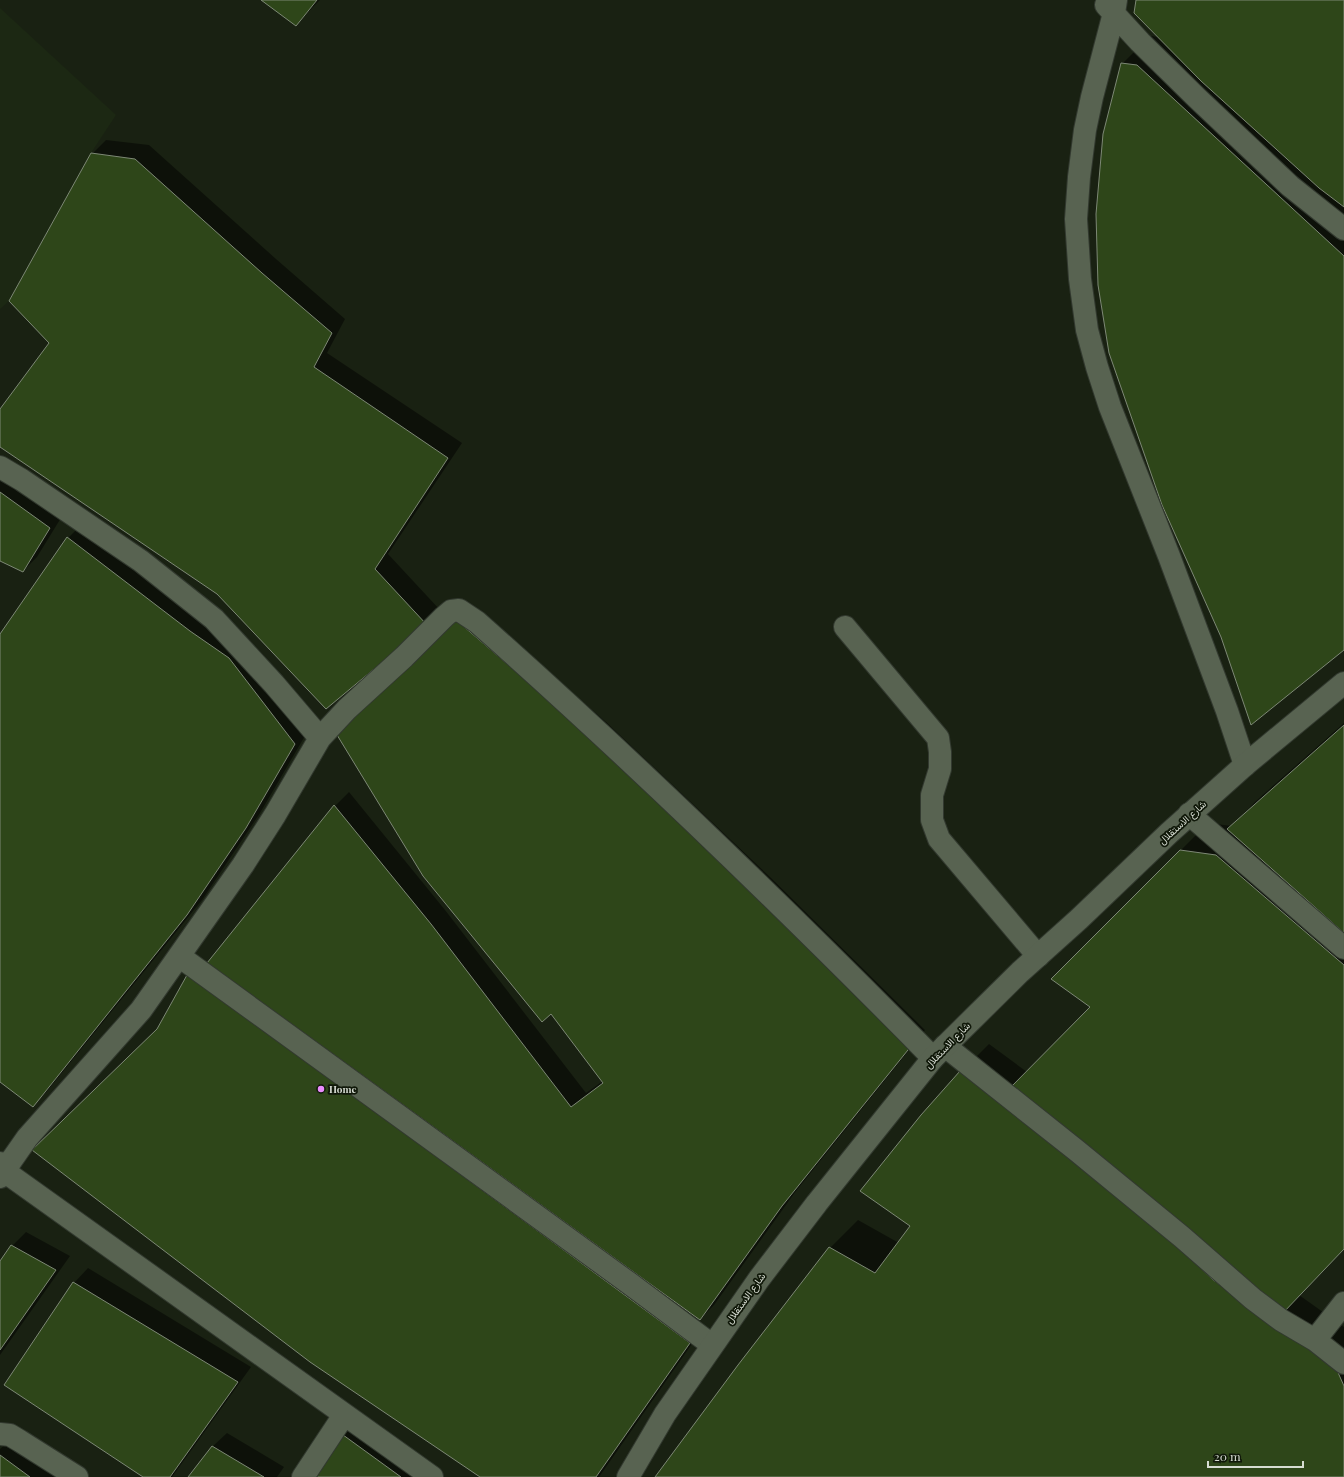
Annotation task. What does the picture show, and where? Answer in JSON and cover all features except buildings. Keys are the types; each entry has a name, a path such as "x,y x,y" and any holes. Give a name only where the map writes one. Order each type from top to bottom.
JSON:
{"street":[{"path":"1110,4 1140,42 1202,103 1290,186 1344,230"},
{"path":"1110,4 1085,130 1079,177 1076,219 1080,279 1087,330 1110,408 1169,556 1227,710 1245,765"},
{"path":"0,467 22,480 141,561 214,619 274,684 320,738"},
{"path":"432,1477 1,1170 27,1138 140,1010 239,871 275,815 320,738 346,709 404,657 444,617 451,612 459,610 504,645 596,729 837,960 939,1052 1076,1150 1182,1237 1253,1299 1281,1320 1315,1340 1344,1362"},
{"path":"845,627 938,738 940,769 932,794 932,820 939,840 1038,956"},
{"name":"شارع الاستقلال","path":"628,1477 665,1414 759,1279 813,1208 939,1052 1020,972 1079,919 1190,814 1245,765 1344,683"},
{"path":"1190,814 1344,948"},
{"path":"179,956 712,1345"},
{"path":"1315,1340 1344,1303"},
{"path":"303,1477 344,1415"},
{"path":"0,1434 10,1435 77,1477"}],"shaded area":[{"path":"0,8 116,115 91,153 9,301 0,309"}],"place":[{"name":"Home","path":"321,1089"}]}
